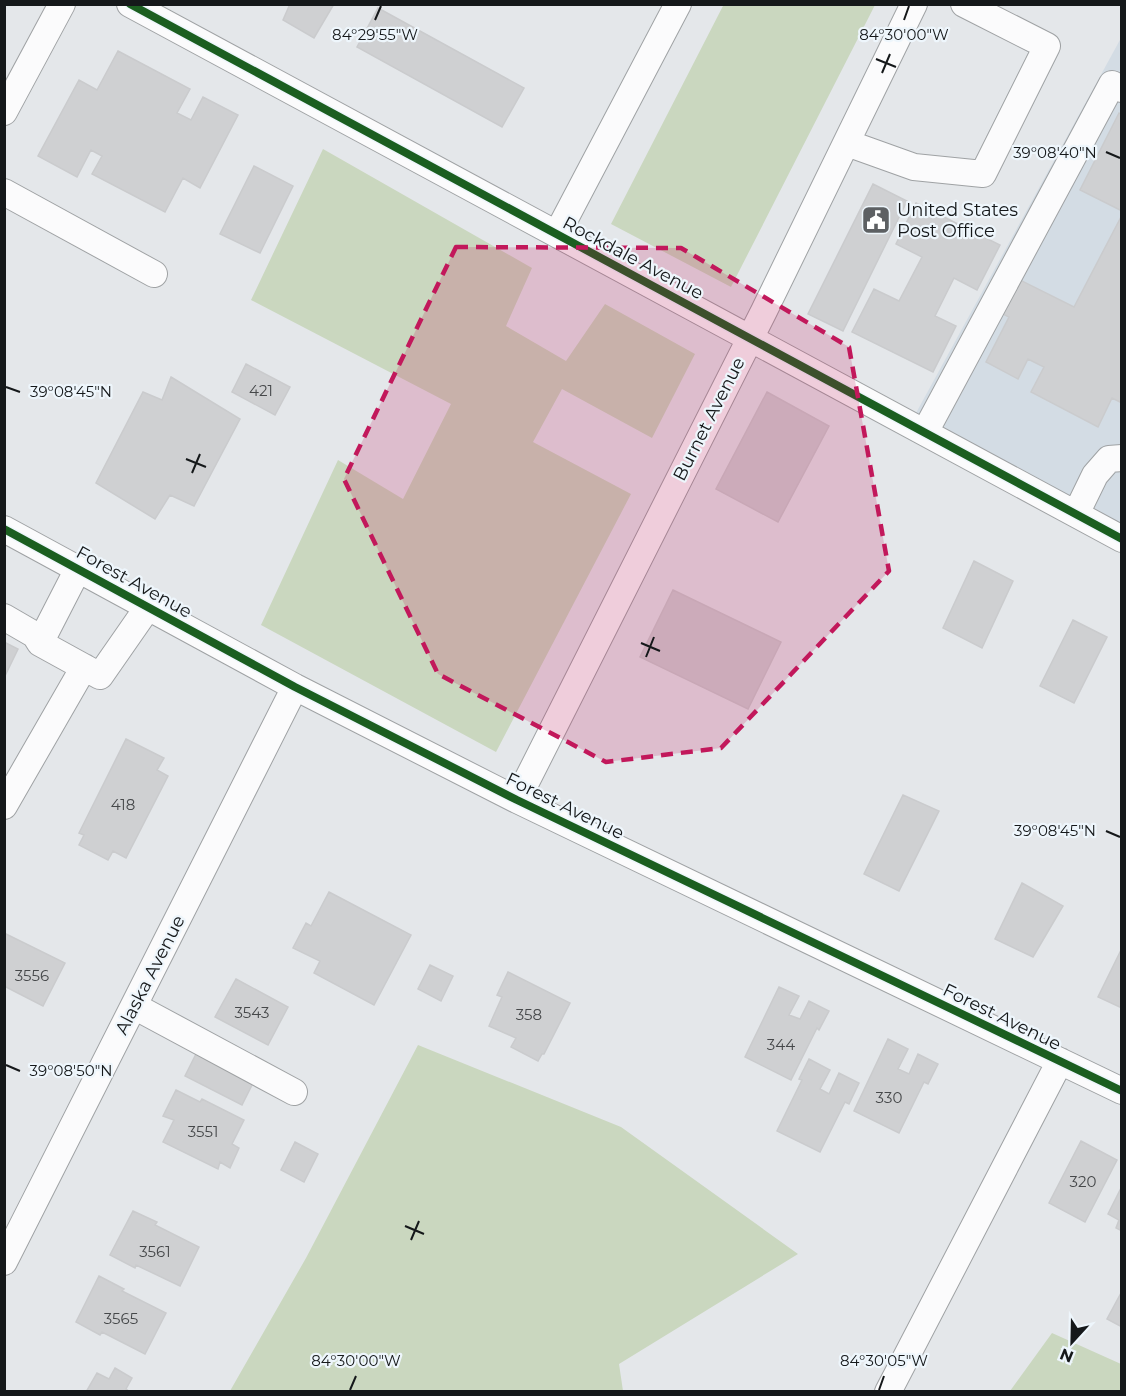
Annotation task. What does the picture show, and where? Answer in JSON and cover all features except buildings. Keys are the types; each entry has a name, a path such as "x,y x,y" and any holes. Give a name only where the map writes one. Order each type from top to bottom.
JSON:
{"street":[{"path":"4,112 62,4"},
{"name":"Rockdale Avenue","path":"130,4 1122,539"},
{"path":"557,234 678,4"},
{"name":"Burnet Avenue","path":"518,800 750,338 914,4"},
{"path":"846,142 914,167 983,174 1047,46 964,4"},
{"path":"925,432 1112,84 1122,89"},
{"path":"4,192 154,273"},
{"path":"1076,514 1095,475 1109,459 1122,458"},
{"name":"Forest Avenue","path":"4,529 295,687 518,800 1122,1091"},
{"path":"40,643 78,569"},
{"path":"4,806 92,672 148,607"},
{"path":"4,617 35,635 40,643 92,672"},
{"name":"Alaska Avenue","path":"4,1262 295,687"},
{"path":"134,1006 294,1092"},
{"path":"888,1392 1060,1062"}],"highlighted area":[{"path":"456,247 681,248 849,347 889,571 721,748 606,762 438,674 344,479"}],"shaded area":[{"path":"1121,38 1121,539 910,424"}],"green space":[{"path":"724,4 875,5 731,287 611,224"},
{"path":"323,149 532,268 506,326 566,361 605,304 695,354 652,438 562,389 533,442 631,494 496,752 261,625 338,460 403,499 451,404 251,300"},
{"path":"418,1045 621,1127 798,1254 619,1364 623,1391 230,1391 306,1258"},
{"path":"1052,1333 1121,1364 1121,1391 1010,1391"}],"cycle path":[{"path":"130,4 1122,539"},
{"path":"4,529 295,687 517,800 1122,1091"}],"place":[{"name":"United States Post Office","path":"876,220"}]}
